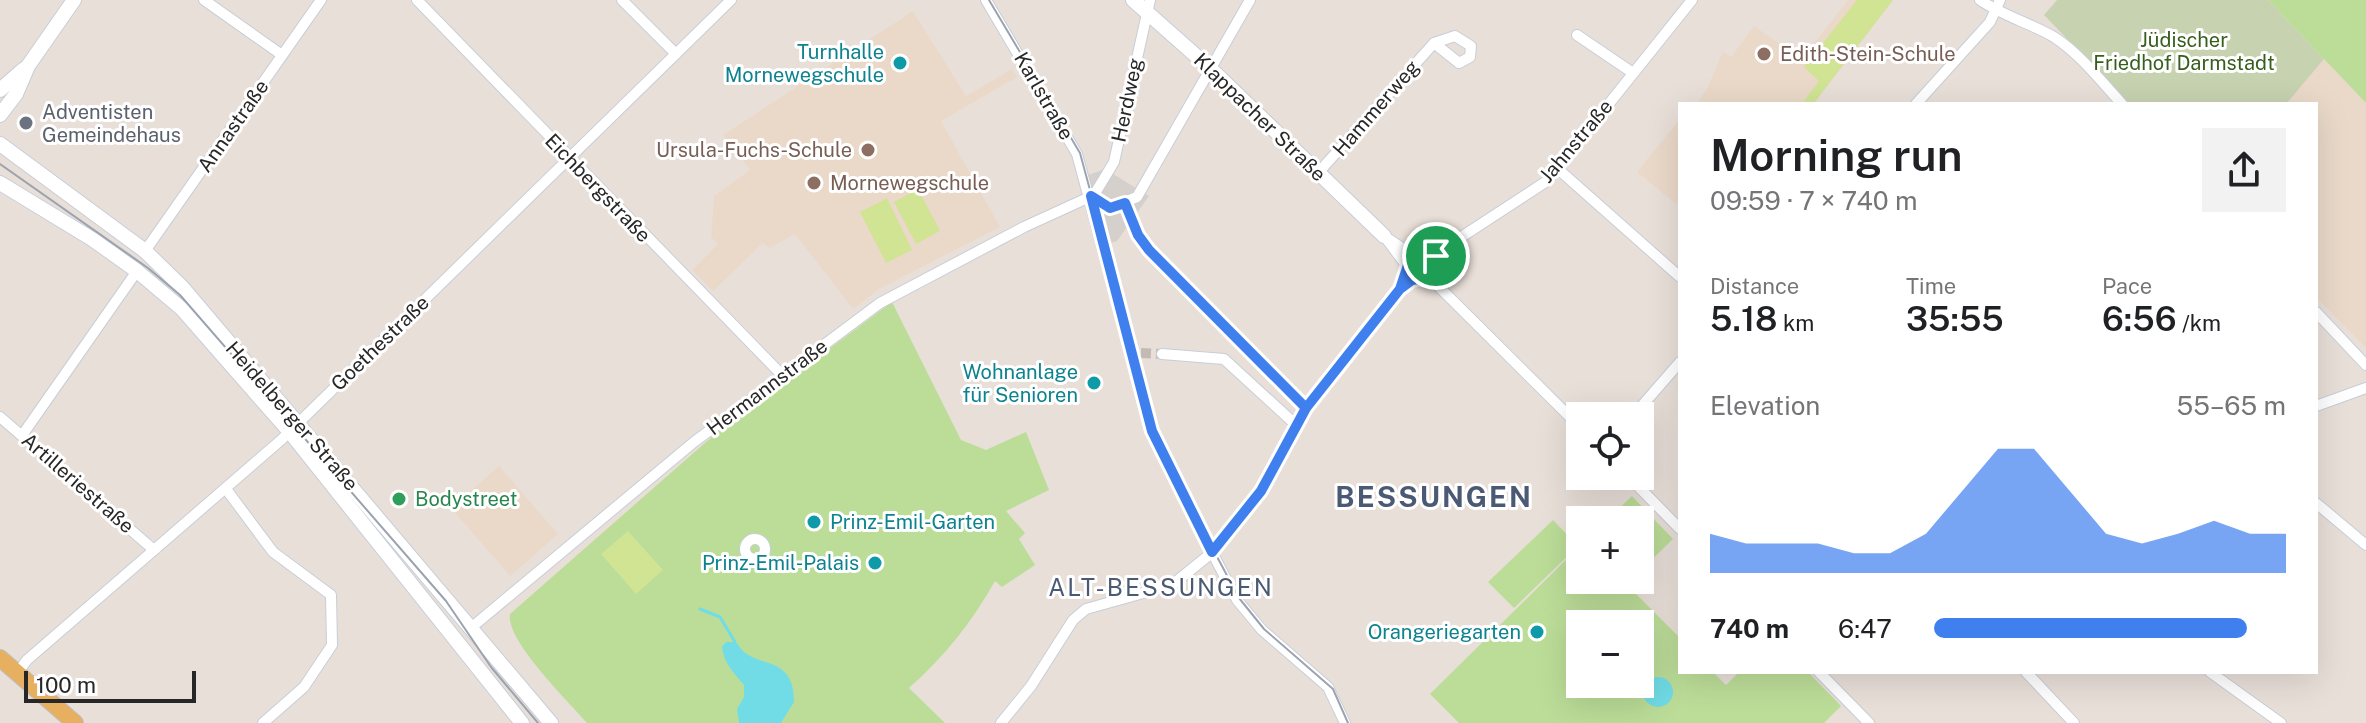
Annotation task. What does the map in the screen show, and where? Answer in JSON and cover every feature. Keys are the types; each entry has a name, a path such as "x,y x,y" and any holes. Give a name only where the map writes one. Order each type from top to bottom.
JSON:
{"main road":[{"path":"0,115 16,94 28,66 74,0"},
{"name":"Klappacher Straße","path":"1133,0 1148,6 1384,236"},
{"path":"0,90 28,66"},
{"name":"Heidelberger Straße","path":"0,144 145,251 182,287 522,723"},
{"name":"Heidelberger Straße","path":"0,183 137,271 182,309 294,427 472,627 551,723"},
{"path":"456,640 472,627"},
{"path":"0,658 75,723"}],"street":[{"path":"204,0 282,55"},
{"name":"Annastraße","path":"145,251 321,0"},
{"name":"Eichbergstraße","path":"417,0 781,374"},
{"path":"622,0 676,54"},
{"name":"Goethestraße","path":"18,672 27,660 294,427 731,0"},
{"name":"Karlstraße","path":"986,0 1068,135 1092,196 1161,454 1237,600 1262,630 1331,691 1345,723"},
{"path":"1092,196 1110,208 1137,197 1250,0"},
{"name":"Jahnstraße","path":"1001,723 1031,686 1073,620 1086,609 1172,585 1212,552 1261,491 1306,408 1400,289 1417,270 1436,256 1547,181 1692,0"},
{"path":"1980,0 1997,5 2053,37 2078,57 2120,102"},
{"path":"1918,102 1990,22 1997,5"},
{"name":"Herdweg","path":"1092,196 1114,162 1148,6"},
{"path":"1577,35 1633,73"},
{"name":"Hammerweg","path":"1318,173 1434,43"},
{"path":"1558,169 1678,275"},
{"name":"Hermannstraße","path":"472,627 781,374 880,303 1024,227 1092,196"},
{"path":"1125,203 1138,235 1149,250 1306,408"},
{"name":"Klappacher Straße","path":"1384,236 1401,245 1417,270 1437,282 1566,413"},
{"path":"23,434 137,271"},
{"path":"2318,314 2366,365"},
{"path":"1162,354 1224,359 1295,424"},
{"path":"1645,402 1678,364"},
{"path":"2318,405 2366,388"},
{"name":"Artilleriestraße","path":"0,417 154,550"},
{"path":"226,489 273,552 331,595 332,645 304,687 263,723"},
{"path":"1642,490 1678,527"},
{"path":"2318,505 2366,545"},
{"path":"1821,674 1869,723"},
{"path":"2028,674 2074,723"},
{"path":"2213,674 2281,723"}],"shaded area":[{"name":"Edith-Stein-Schule","path":"1848,0 1893,0 1816,102 1698,102 1723,51 1731,57 1754,26 1802,59"},
{"path":"913,11 966,96 1012,69 1017,77 941,121 1000,227 879,289 853,309 795,234 769,248 763,243 713,291 692,270 718,244 711,237 714,196 750,170 723,135"},
{"path":"2324,59 2366,103 2366,348 2318,299 2318,102 2288,102"},
{"path":"1678,121 1678,205 1637,172"},
{"path":"1105,169 1149,196 1117,241 1107,244 1088,175"},
{"path":"499,466 558,534 510,576 451,508"}],"green space":[{"path":"1857,0 1893,0 1815,102 1803,102 1819,81 1804,67"},
{"name":"Jüdischer Friedhof Darmstadt","path":"2057,0 2268,0 2324,59 2288,102 2128,102 2044,15"},
{"path":"2268,0 2366,0 2366,103"},
{"path":"918,189 940,231 916,244 894,202"},
{"path":"887,198 912,250 886,263 860,212"},
{"name":"Prinz-Emil-Garten","path":"892,302 961,440 986,450 1026,432 1049,490 1006,511 1025,533 1019,539 1035,565 1002,587 995,581 957,638 909,688 945,723 587,723 527,654 511,625 510,614 714,435"},
{"path":"1632,496 1642,506 1622,506"},
{"path":"1654,519 1673,539 1654,557"},
{"path":"1553,520 1566,534 1566,558 1514,608 1488,582"},
{"path":"628,531 663,570 636,594 601,554"},
{"name":"Orangeriegarten","path":"1566,560 1566,594 1636,594 1652,610 1566,610 1566,698 1654,698 1654,612 1678,636 1678,674 1715,674 1726,685 1737,674 1810,674 1841,706 1824,723 1459,723 1430,694"}],"water":[{"path":"735,642 743,651 776,666 789,677 794,702 781,723 739,723 737,709 744,697 744,685 724,657 722,646"},
{"path":"1654,678 1664,679 1671,686 1671,698 1664,705 1652,705 1645,698 1654,698"}],"waterway":[{"path":"700,609 720,617 735,642"}],"tunnel":[{"path":"1141,353 1162,354"}],"tram line":[{"path":"989,0 1080,153 1152,420 1172,472 1239,598 1264,629 1333,689 1348,723"},
{"path":"0,164 148,268 180,295 446,601 491,667 538,723"}],"place":[{"name":"Edith-Stein-Schule","path":"1764,54"},
{"name":"Turnhalle Mornewegschule","path":"900,63"},
{"name":"Adventisten Gemeindehaus","path":"26,123"},
{"name":"Ursula-Fuchs-Schule","path":"868,150"},
{"name":"Mornewegschule","path":"814,183"},
{"name":"Wohnanlage für Senioren","path":"1094,383"},
{"name":"Bodystreet","path":"399,499"},
{"name":"Prinz-Emil-Garten","path":"814,522"},
{"name":"Prinz-Emil-Palais","path":"875,563"},
{"name":"Orangeriegarten","path":"1537,632"}],"district":[{"name":"BESSUNGEN","path":"1434,496"},
{"name":"ALT-BESSUNGEN","path":"1161,587"}],"route":[{"path":"1436,256 1423,262 1416,259 1406,265 1400,289 1353,349 1306,408 1261,491 1212,552 1152,431 1091,196 1094,195 1110,208 1125,203 1138,235 1149,250 1306,408 1400,289 1412,280 1423,278 1426,267 1436,256"}]}
